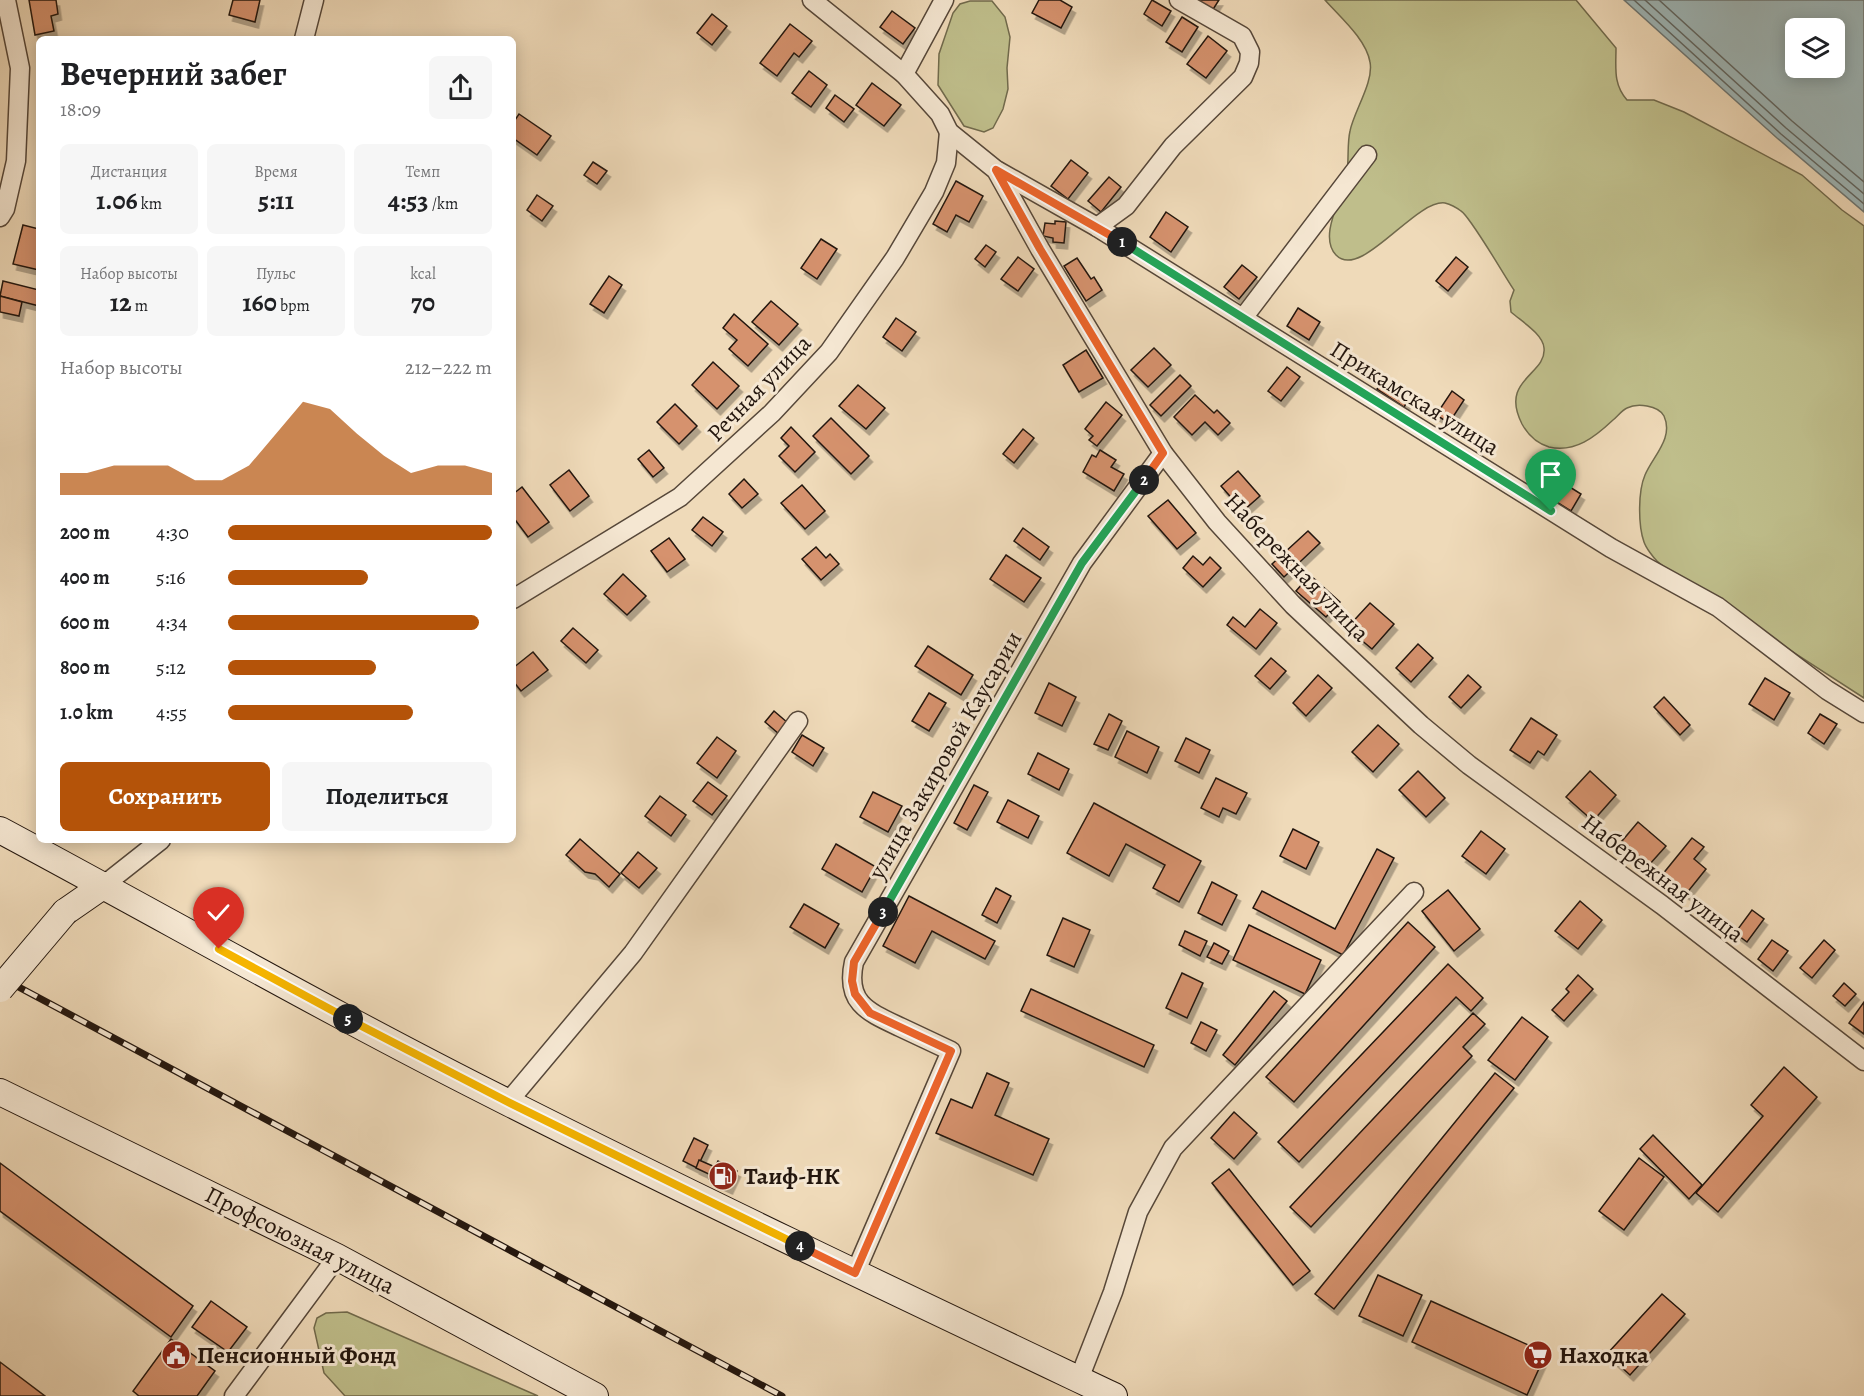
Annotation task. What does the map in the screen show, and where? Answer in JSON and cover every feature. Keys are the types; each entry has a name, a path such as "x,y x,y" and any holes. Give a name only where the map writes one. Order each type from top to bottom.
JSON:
{"main road":[{"path":"0,830 289,988 508,1102 855,1273 1114,1396"},
{"path":"0,989 65,912 104,885"},
{"name":"Профсоюзная улица","path":"0,1092 337,1257 595,1396"}],"street":[{"path":"0,218 5,209 16,161 20,68 6,0"},
{"path":"305,36 314,0"},
{"name":"Набережная улица","path":"812,0 904,74 940,114 949,132 996,170 1040,249 1163,453 1217,522 1293,604 1421,725 1469,765 1662,905 1864,1061"},
{"path":"904,74 944,0"},
{"path":"1097,227 1126,206 1173,146 1243,77 1249,63 1250,52 1242,36 1179,0"},
{"name":"Речная улица","path":"516,597 680,497 780,404 829,352 895,258 933,192 946,163 949,132"},
{"path":"1243,318 1367,155"},
{"name":"Прикамская улица","path":"996,170 1097,227 1611,548 1718,607 1827,690 1864,713"},
{"name":"улица Закировой Каусарии","path":"855,1273 951,1051 870,1013 855,994 852,981 854,962 1082,563 1163,453"},
{"path":"508,1102 633,952 798,721"},
{"path":"104,885 157,843"},
{"path":"1079,1379 1113,1292 1138,1212 1173,1148 1414,892"},
{"path":"234,1396 337,1257"}],"shaded area":[{"path":"1325,0 1576,0 1616,48 1617,82 1627,100 1654,100 1684,112 1802,175 1864,226 1864,698 1683,581 1657,561 1650,552 1642,535 1640,499 1645,475 1661,447 1666,432 1664,416 1661,412 1647,406 1627,408 1592,438 1567,448 1544,445 1527,432 1516,409 1516,397 1525,379 1539,365 1543,357 1543,343 1536,333 1511,312 1510,301 1514,290 1461,211 1445,203 1433,205 1419,213 1374,249 1359,257 1347,260 1336,255 1329,237 1348,167 1350,131 1369,78 1370,62 1368,53 1352,29"},
{"path":"970,1 992,1 1005,17 1010,37 1007,68 1008,89 1003,109 993,128 984,132 964,126 938,85 939,54 953,13 960,4"},
{"path":"347,1312 538,1396 345,1396 324,1373 314,1328 317,1318 326,1313"}],"water":[{"path":"1624,0 1864,0 1864,212 1777,138"}],"building":[{"path":"29,0 56,0 58,14 51,16 54,31 35,35"},
{"path":"233,0 260,0 255,22 229,15"},
{"path":"1039,0 1060,0 1072,7 1061,28 1032,13"},
{"path":"1152,0 1171,11 1162,26 1144,14"},
{"path":"1195,0 1219,0 1212,11"},
{"path":"892,11 915,28 903,44 880,27"},
{"path":"712,14 727,26 712,45 697,33"},
{"path":"1182,17 1198,27 1182,52 1166,42"},
{"path":"790,24 812,41 799,57 794,53 777,76 760,63"},
{"path":"1208,36 1227,51 1206,78 1187,64"},
{"path":"809,71 827,85 811,107 792,93"},
{"path":"872,83 901,105 884,126 856,105"},
{"path":"835,95 854,109 844,122 826,108"},
{"path":"519,114 551,136 537,155 516,140 516,118"},
{"path":"1071,160 1088,173 1068,199 1051,186"},
{"path":"593,162 607,171 597,184 584,175"},
{"path":"1109,177 1121,187 1101,212 1088,201"},
{"path":"956,181 983,196 969,222 956,215 947,232 933,224"},
{"path":"537,195 553,206 542,221 527,210"},
{"path":"1166,212 1188,227 1171,252 1150,237"},
{"path":"1055,221 1066,222 1064,243 1053,242 1053,238 1043,236 1045,223 1055,224"},
{"path":"23,225 36,228 36,269 13,264"},
{"path":"821,239 837,249 817,279 801,268"},
{"path":"986,245 996,252 985,267 975,259"},
{"path":"1018,257 1034,269 1018,291 1001,279"},
{"path":"1456,257 1468,267 1448,291 1436,281"},
{"path":"1077,258 1091,279 1094,277 1102,290 1086,301 1064,266"},
{"path":"1242,265 1257,277 1239,299 1224,287"},
{"path":"609,276 622,285 604,313 590,304"},
{"path":"3,281 36,289 36,305 0,296"},
{"path":"0,296 22,302 19,316 0,312"},
{"path":"771,301 798,324 779,345 752,322"},
{"path":"1298,308 1320,322 1309,340 1287,326"},
{"path":"734,314 768,344 748,366 729,349 737,340 723,328"},
{"path":"896,318 916,332 902,351 883,337"},
{"path":"1154,348 1171,365 1148,387 1131,370"},
{"path":"1086,350 1103,378 1079,392 1063,365"},
{"path":"713,362 739,386 717,409 692,385"},
{"path":"1287,367 1300,377 1281,401 1268,391"},
{"path":"1180,375 1191,386 1161,416 1150,405"},
{"path":"1386,377 1412,395 1404,407 1377,389"},
{"path":"858,385 885,408 866,429 839,406"},
{"path":"1452,391 1464,400 1449,423 1436,415"},
{"path":"1195,395 1214,413 1217,410 1230,423 1218,435 1205,422 1192,435 1174,417"},
{"path":"1106,402 1122,415 1097,446 1089,440 1093,436 1085,429"},
{"path":"675,404 697,426 679,444 657,422"},
{"path":"831,418 869,456 851,474 813,436"},
{"path":"791,427 815,452 795,472 779,456 789,446 781,438"},
{"path":"1023,429 1034,438 1014,463 1003,454"},
{"path":"649,450 664,468 653,477 638,459"},
{"path":"1100,450 1116,460 1111,467 1124,474 1114,491 1083,472 1092,455 1096,457"},
{"path":"569,470 589,496 570,511 550,485"},
{"path":"1238,471 1260,496 1243,511 1221,486"},
{"path":"744,479 758,494 742,508 729,494"},
{"path":"1565,484 1581,494 1571,511 1555,501"},
{"path":"802,485 825,511 805,529 781,503"},
{"path":"522,487 549,522 528,537 516,521 516,492"},
{"path":"1168,500 1196,533 1177,549 1148,516"},
{"path":"703,517 723,532 712,546 692,530"},
{"path":"1023,528 1049,547 1040,560 1014,541"},
{"path":"1308,531 1320,543 1284,577 1272,564"},
{"path":"669,538 685,559 667,572 651,551"},
{"path":"816,547 826,558 830,554 839,564 821,580 802,559"},
{"path":"1006,555 1041,578 1024,602 990,579"},
{"path":"1193,556 1203,565 1210,557 1221,568 1203,587 1183,568"},
{"path":"623,574 646,596 627,615 604,594"},
{"path":"1310,575 1340,602 1326,617 1296,591"},
{"path":"1370,603 1394,624 1372,649 1347,628"},
{"path":"1260,609 1277,623 1256,649 1227,625 1233,617 1245,627"},
{"path":"573,628 598,650 586,663 561,641"},
{"path":"1418,644 1433,658 1411,682 1396,668"},
{"path":"928,646 973,675 961,695 915,666"},
{"path":"533,652 548,670 521,691 516,685 516,666"},
{"path":"1271,658 1286,671 1270,689 1255,676"},
{"path":"1318,675 1332,688 1306,716 1293,703"},
{"path":"1468,675 1481,687 1461,708 1449,697"},
{"path":"1765,678 1790,693 1774,720 1749,704"},
{"path":"1049,683 1076,697 1062,726 1035,713"},
{"path":"929,693 946,703 929,731 912,721"},
{"path":"1664,697 1690,725 1680,735 1654,707"},
{"path":"774,711 788,723 779,734 765,722"},
{"path":"1109,714 1122,721 1108,750 1094,744"},
{"path":"1820,714 1837,724 1824,744 1808,733"},
{"path":"1531,718 1557,735 1544,755 1538,751 1530,763 1510,750"},
{"path":"1378,725 1399,744 1373,772 1352,752"},
{"path":"1127,731 1159,747 1147,773 1115,757"},
{"path":"802,735 824,748 813,766 792,752"},
{"path":"717,737 736,751 717,778 697,763"},
{"path":"1186,738 1210,750 1199,773 1175,761"},
{"path":"1038,753 1069,769 1059,790 1028,774"},
{"path":"1418,771 1445,798 1426,817 1399,790"},
{"path":"1590,771 1616,795 1593,821 1566,797"},
{"path":"1216,778 1247,793 1236,814 1223,808 1219,817 1201,808"},
{"path":"708,782 727,796 712,815 693,801"},
{"path":"974,785 988,792 967,830 954,823"},
{"path":"873,792 902,806 888,832 860,817"},
{"path":"660,796 686,815 671,836 645,816"},
{"path":"1008,800 1039,816 1028,838 997,822"},
{"path":"1094,803 1201,861 1179,902 1153,888 1165,865 1126,844 1109,876 1067,853"},
{"path":"1638,822 1666,846 1649,865 1622,841"},
{"path":"1293,829 1319,842 1306,869 1280,856"},
{"path":"1481,831 1505,849 1486,874 1462,856"},
{"path":"1692,838 1704,847 1694,859 1706,869 1686,894 1662,875"},
{"path":"580,839 620,874 609,887 595,874 585,872 566,855"},
{"path":"836,844 876,867 862,892 822,869"},
{"path":"1377,849 1394,858 1343,955 1253,908 1262,891 1335,929"},
{"path":"638,852 657,868 639,888 621,873"},
{"path":"1212,882 1237,895 1222,925 1198,913"},
{"path":"996,888 1011,896 997,923 982,915"},
{"path":"1448,890 1480,929 1454,951 1422,911"},
{"path":"909,896 995,941 985,959 932,931 915,963 883,946"},
{"path":"1580,901 1602,920 1578,949 1555,931"},
{"path":"804,904 839,924 825,948 790,927"},
{"path":"1752,910 1764,919 1747,942 1735,933"},
{"path":"1063,918 1090,930 1074,967 1047,955"},
{"path":"1408,922 1435,947 1294,1102 1266,1077"},
{"path":"1249,925 1321,960 1305,994 1233,960"},
{"path":"1185,931 1207,941 1200,956 1179,945"},
{"path":"1772,940 1788,951 1773,971 1758,959"},
{"path":"1824,940 1835,950 1812,978 1800,968"},
{"path":"1214,943 1229,951 1222,964 1207,957"},
{"path":"1448,964 1483,998 1471,1011 1456,997 1299,1162 1278,1142"},
{"path":"1182,973 1203,983 1187,1018 1166,1008"},
{"path":"1578,975 1593,989 1564,1021 1552,1010 1569,992 1566,989"},
{"path":"1844,983 1856,994 1845,1006 1833,996"},
{"path":"1031,989 1154,1045 1144,1067 1021,1011"},
{"path":"1274,991 1287,1001 1235,1065 1223,1055"},
{"path":"1864,1002 1864,1034 1849,1023"},
{"path":"1473,1013 1485,1024 1463,1047 1472,1056 1311,1227 1290,1207"},
{"path":"1522,1017 1548,1037 1515,1080 1488,1060"},
{"path":"1201,1022 1217,1030 1206,1051 1191,1043"},
{"path":"1784,1067 1817,1097 1718,1212 1696,1193 1763,1116 1751,1105"},
{"path":"987,1073 1009,1083 995,1115 1049,1139 1033,1175 936,1133 951,1099 972,1108"},
{"path":"1495,1073 1514,1088 1334,1309 1315,1294"},
{"path":"1234,1112 1257,1133 1234,1159 1211,1138"},
{"path":"1653,1135 1702,1185 1689,1199 1640,1149"},
{"path":"694,1138 708,1145 697,1168 683,1161"},
{"path":"1639,1158 1664,1177 1624,1230 1599,1211"},
{"path":"699,1160 715,1167 718,1161 737,1171 729,1188 709,1179 711,1175 696,1168"},
{"path":"0,1163 193,1306 171,1337 0,1211"},
{"path":"1229,1169 1310,1271 1293,1285 1212,1183"},
{"path":"1378,1275 1422,1295 1403,1336 1359,1316"},
{"path":"1662,1294 1685,1314 1630,1375 1607,1354"},
{"path":"211,1301 247,1327 228,1352 192,1327"},
{"path":"1431,1301 1546,1353 1527,1395 1412,1342"},
{"name":"Пенсионный Фонд","path":"171,1339 215,1371 197,1396 139,1396 133,1391"},
{"path":"0,1362 45,1396 0,1396"}],"railway":[{"path":"0,977 782,1396"}],"place":[{"name":"Таиф-НК","path":"723,1176"},
{"name":"Пенсионный Фонд","path":"176,1355"},
{"name":"Находка","path":"1538,1355"}],"route":[{"path":"219,949 508,1102 855,1273 951,1051 870,1013 855,994 852,981 854,962 1082,563 1163,453 1040,249 996,170 1097,227 1551,511"}]}
